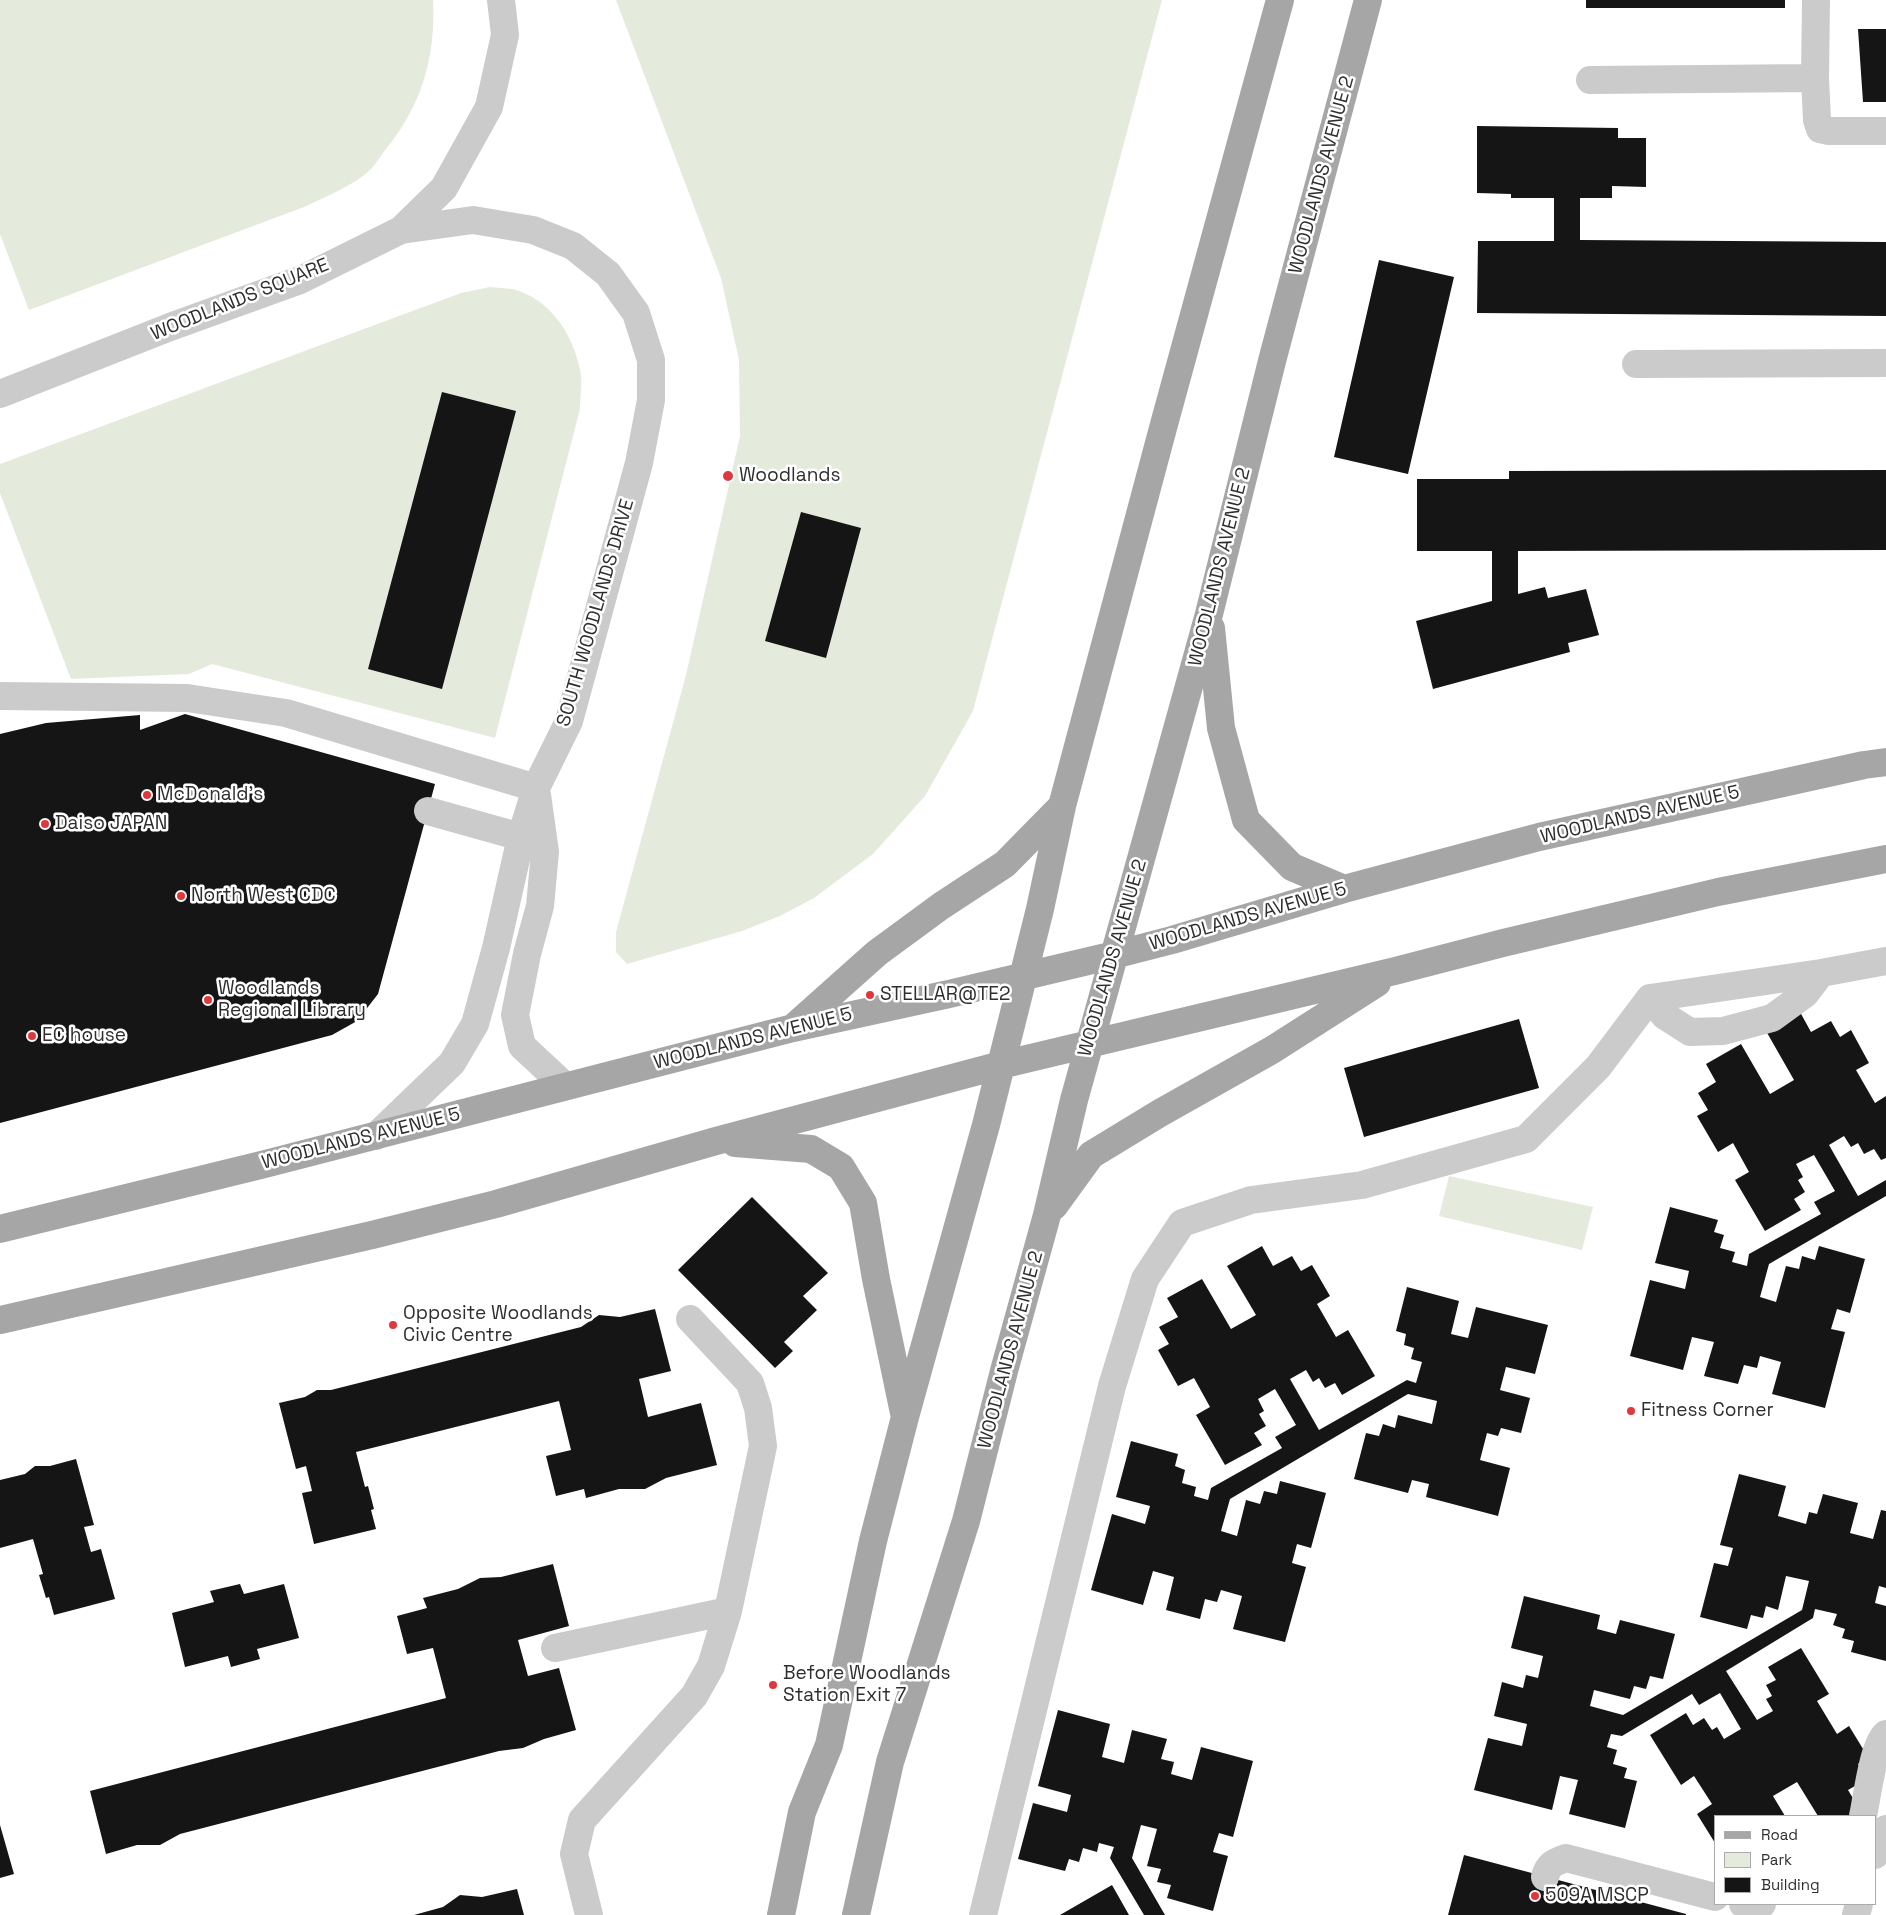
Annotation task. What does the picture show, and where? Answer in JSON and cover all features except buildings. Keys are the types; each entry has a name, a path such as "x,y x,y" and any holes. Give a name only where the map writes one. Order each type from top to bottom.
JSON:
{"main road":[{"path":"781,1915 802,1812 829,1745 873,1541 905,1417 986,1125 1040,909 1062,806 1165,418 1280,0"},
{"name":"WOODLANDS AVENUE 2","path":"856,1915 890,1762 966,1521 1004,1370 1047,1215 1074,1100 1210,614 1272,362 1368,0"},
{"path":"1210,614 1221,728 1246,820 1292,867 1344,889"},
{"name":"WOODLANDS AVENUE 5","path":"0,1229 376,1136 793,1028 1114,955 1172,940 1344,889 1539,837 1864,765 1886,762"},
{"path":"793,1028 877,953 941,906 1005,864 1062,806"},
{"path":"0,1320 496,1204 716,1141 1001,1065 1708,894 1886,859"},
{"path":"1047,1215 1091,1154 1160,1112 1272,1050 1395,971"},
{"path":"716,1141 811,1149 841,1167 863,1203 876,1279 905,1417"}],"street":[{"name":"WOODLANDS SQUARE","path":"0,394 170,327 300,280 401,230 444,188 489,107 505,35 501,0"},
{"path":"1816,0 1815,78 1817,120 1820,129 1829,131 1886,131"},
{"path":"1590,80 1815,78"},
{"name":"SOUTH WOODLANDS DRIVE","path":"376,1136 452,1063 475,1024 496,948 521,838 536,788 569,721 639,463 651,400 650,360 636,313 608,274 573,246 533,230 473,220 401,230"},
{"path":"1636,364 1886,363"},
{"path":"0,696 187,698 286,713 536,788 546,852 540,906 527,954 515,1015 522,1046 565,1086"},
{"path":"428,810 521,838"},
{"path":"984,1915 1112,1386 1145,1279 1182,1224 1251,1200 1362,1185 1526,1139 1598,1067 1650,998 1821,973 1886,960"},
{"path":"1650,998 1665,1016 1690,1032 1723,1031 1772,1018 1805,994 1821,973"},
{"path":"589,1915 574,1854 582,1820 694,1696 711,1666 728,1612 763,1446 758,1408 750,1383 690,1319"},
{"path":"555,1648 728,1612"},
{"path":"1863,1815 1873,1764 1882,1738 1886,1734"},
{"path":"1876,1853 1886,1829"},
{"path":"1545,1877 1547,1869 1554,1862 1566,1858 1714,1897"}],"green space":[{"path":"0,0 433,0 432,41 424,79 409,115 374,165 363,176 338,191 304,207 29,310 0,234"},
{"path":"616,0 1162,0 973,711 925,796 873,854 814,898 780,916 742,931 627,964 616,952 616,932 686,675 740,436 739,360 721,278"},
{"path":"490,287 513,289 526,294 549,310 558,320 572,344 577,357 581,379 580,409 495,738 212,664 189,674 71,679 0,493 0,464 461,293"},
{"path":"1449,1176 1593,1207 1582,1250 1439,1216"}],"place":[{"name":"Woodlands","path":"728,476"},
{"name":"McDonald's","path":"147,795"},
{"name":"Daiso JAPAN","path":"45,824"},
{"name":"North West CDC","path":"181,896"},
{"name":"STELLAR@TE2","path":"870,995"},
{"name":"Woodlands Regional Library","path":"208,1000"},
{"name":"EC house","path":"32,1036"},
{"name":"Opposite Woodlands Civic Centre","path":"393,1325"},
{"name":"Fitness Corner","path":"1631,1411"},
{"name":"Before Woodlands Station Exit 7","path":"773,1685"},
{"name":"509A MSCP","path":"1535,1896"}]}
